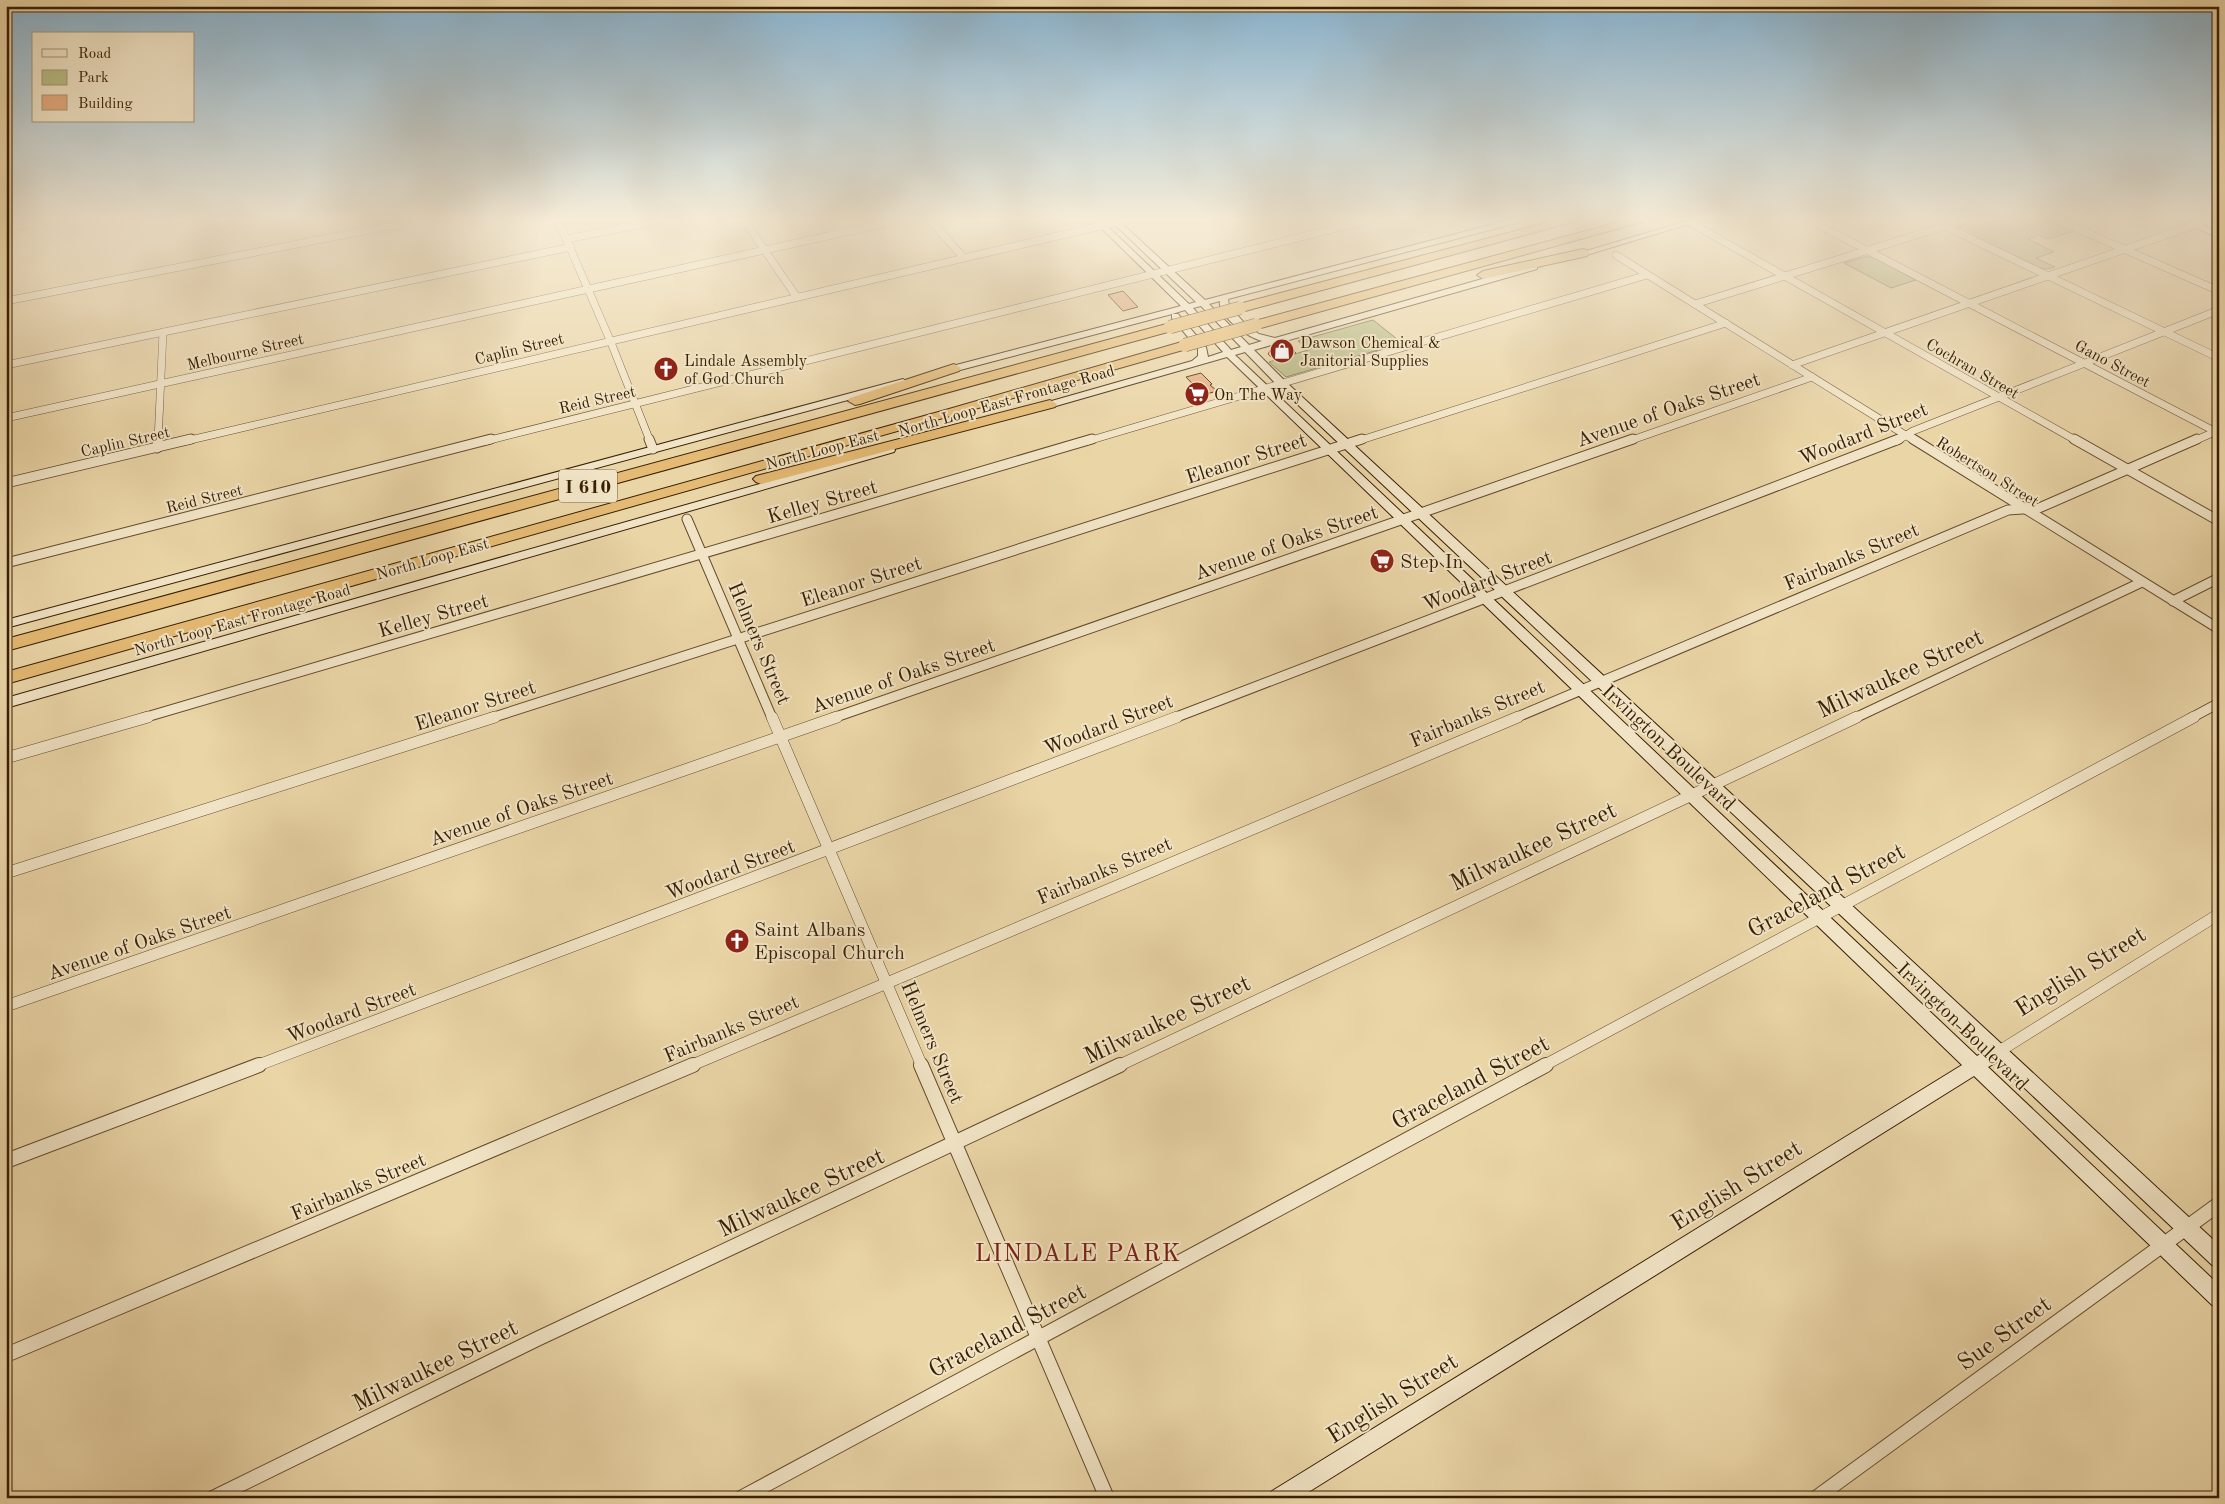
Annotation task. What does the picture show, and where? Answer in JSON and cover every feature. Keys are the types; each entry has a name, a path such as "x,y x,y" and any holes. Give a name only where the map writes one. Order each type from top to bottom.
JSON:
{"highway":[{"path":"1165,321 1275,290"},
{"name":"North Loop East","path":"6,645 1140,336 1165,321 1214,315 1237,301 1281,290"},
{"name":"North Loop East","path":"6,678 1385,290"},
{"path":"1277,320 1413,290"},
{"path":"496,511 812,415 954,368"},
{"path":"475,546 695,495 1050,404"}],"main road":[{"name":"Irvington Boulevard","path":"1170,290 1264,389 2219,1298"},
{"name":"Irvington Boulevard","path":"1189,290 1282,384 2219,1258"},
{"path":"1165,321 1186,306 1202,302 1237,301 1274,290"},
{"name":"North Loop East Frontage Road","path":"6,703 1452,290"},
{"path":"1237,301 1227,298 1223,303 1250,335 1264,339 1281,339"},
{"path":"6,624 954,368 1165,321 1178,319 1203,349 1203,358 1196,363"},
{"name":"English Street","path":"1279,1498 1998,1052"}],"street":[{"path":"6,302 66,290"},
{"path":"6,365 363,290"},
{"name":"Melbourne Street","path":"6,418 584,290"},
{"path":"589,290 653,448"},
{"path":"792,290 796,296"},
{"name":"Caplin Street","path":"6,482 821,290"},
{"name":"Reid Street","path":"6,563 1085,290"},
{"name":"Kelley Street","path":"6,758 702,555 1596,290"},
{"name":"Robertson Street","path":"1672,290 2219,629"},
{"path":"1695,304 1739,290"},
{"name":"Cochran Street","path":"1809,290 2219,521"},
{"name":"Gano Street","path":"1943,290 2217,432"},
{"path":"1792,365 2006,290"},
{"path":"2078,290 2219,358"},
{"name":"Woodard Street","path":"6,1161 828,850 1897,441 1913,430 2219,310"},
{"name":"Eleanor Street","path":"6,873 1726,323"},
{"path":"156,448 160,411 163,332"},
{"name":"Avenue of Oaks Street","path":"6,1006 1812,377"},
{"name":"Fairbanks Street","path":"6,1355 2008,510 2039,508 2217,432"},
{"name":"Helmers Street","path":"687,519 828,850 887,982 1040,1338 1107,1498"},
{"path":"2173,601 2219,578"},
{"name":"Milwaukee Street","path":"213,1498 536,1339 956,1143 2142,582"},
{"name":"Graceland Street","path":"740,1498 2219,704"},
{"name":"English Street","path":"1998,1052 2219,914"},
{"name":"Sue Street","path":"1816,1498 2219,1204"}],"green space":[{"path":"1373,320 1402,343 1286,377 1269,362 1308,350 1298,341"}],"building":[{"path":"1123,291 1138,307 1123,311 1108,295"},
{"name":"Dawson Chemical & Janitorial Supplies","path":"1286,344 1296,353 1274,360 1268,354 1271,349"},
{"path":"1201,373 1217,391 1203,395 1186,377"}],"place":[{"name":"Dawson Chemical & Janitorial Supplies","path":"1282,351"},
{"name":"Lindale Assembly of God Church","path":"666,369"},
{"name":"On The Way","path":"1197,394"},
{"name":"Step In","path":"1382,561"},
{"name":"Saint Albans Episcopal Church","path":"737,941"}],"district":[{"name":"LINDALE PARK","path":"1078,1252"}]}
